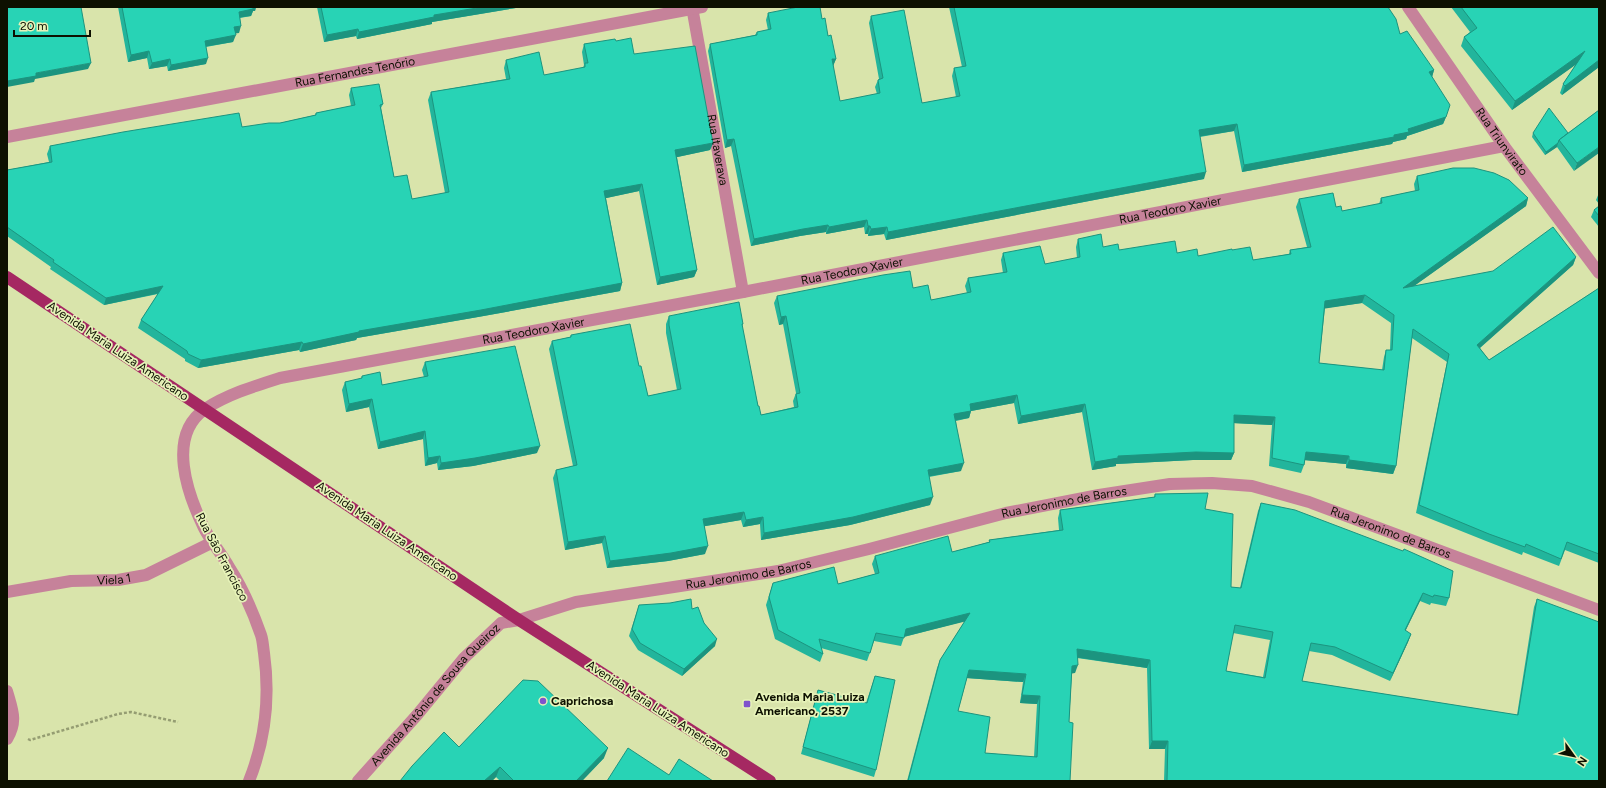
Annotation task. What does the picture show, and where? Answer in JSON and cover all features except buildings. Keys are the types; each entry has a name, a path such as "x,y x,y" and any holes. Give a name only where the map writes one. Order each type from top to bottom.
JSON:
{"main road":[{"name":"Avenida Maria Luiza Americano","path":"7,277 519,620 770,781"}],"street":[{"name":"Rua Triunvirato","path":"1408,7 1504,146 1599,273"},
{"name":"Rua Fernandes Tenório","path":"7,137 696,8"},
{"name":"Rua Itaverava","path":"696,8 743,292"},
{"name":"Rua Teodoro Xavier","path":"205,409 242,390 280,378 743,292 1504,146"},
{"name":"Rua São Francisco","path":"205,409 190,426 185,438 183,461 188,489 205,530 236,580 261,636 266,668 266,712 263,732 256,764 249,781"},
{"name":"Rua Jeronimo de Barros","path":"519,620 576,602 778,571 869,550 1006,513 1099,495 1170,484 1212,483 1252,486 1309,502 1599,610"},
{"name":"Viela 1","path":"7,592 71,581 118,580 146,575 213,542"},
{"name":"Avenida Antônio de Sousa Queiroz","path":"358,781 417,715 464,658 501,623 519,620"},
{"path":"7,691 14,717 9,736"}],"path":[{"path":"9,736 30,740 118,714 131,712 178,722"}],"place":[{"name":"Caprichosa","path":"543,701"},
{"name":"Avenida Maria Luiza Americano, 2537","path":"747,704"}]}
